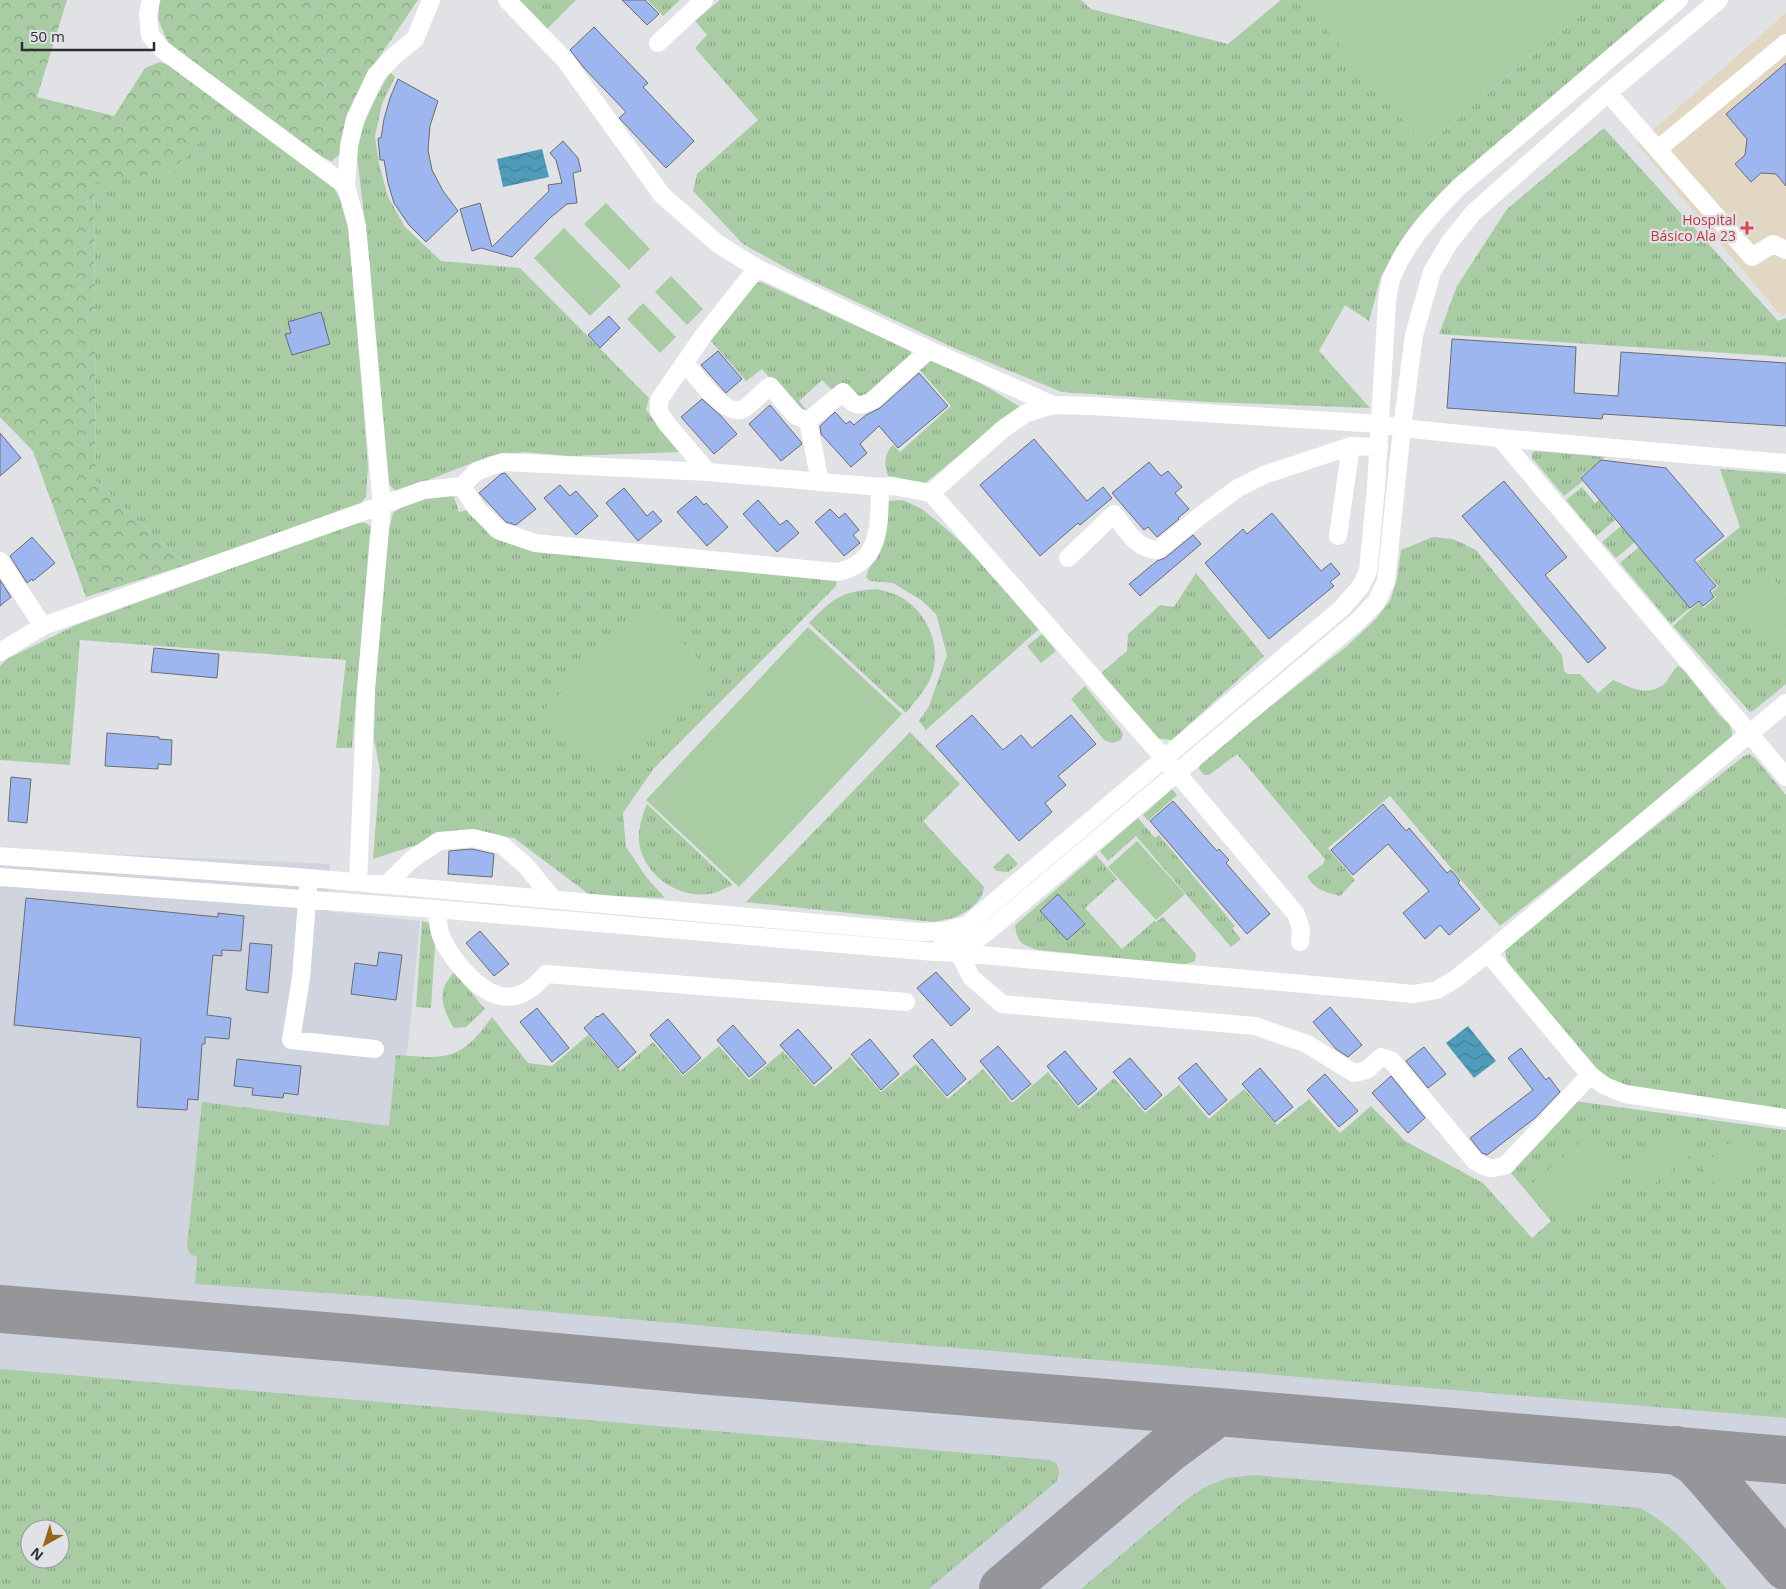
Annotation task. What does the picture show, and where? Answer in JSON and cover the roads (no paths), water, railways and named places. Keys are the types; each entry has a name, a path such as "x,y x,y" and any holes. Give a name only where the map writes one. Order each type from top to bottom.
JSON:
{"lane":[{"path":"151,0 148,13 150,36 163,50 346,186"},
{"path":"358,882 366,690 382,506 357,226 346,186 349,146 355,119 376,75 394,56 415,39 431,0"},
{"path":"507,0 565,60 662,195 718,244 757,268 929,350 1053,405"},
{"path":"658,43 704,0"},
{"path":"935,952 1342,608 1361,586 1368,571 1379,448 1386,303 1391,278 1402,256 1434,213 1459,187 1679,0"},
{"path":"959,953 992,928 1359,620 1377,601 1386,581 1414,334 1432,272 1449,243 1473,213 1608,93 1718,0"},
{"path":"1658,149 1786,43"},
{"path":"1608,93 1752,257 1772,244 1786,250"},
{"path":"708,472 667,424 659,412 659,400 703,336 757,268"},
{"path":"808,421 843,392 852,404 862,406 873,400 929,350"},
{"path":"684,363 723,406 734,411 743,410 770,386 796,416 808,421"},
{"path":"931,493 1002,430 1026,413 1053,405 1380,424 1500,438 1786,463"},
{"path":"808,421 820,482"},
{"path":"1500,438 1786,776"},
{"path":"1068,558 1114,514 1139,545 1148,550 1158,550 1238,488 1264,475 1351,446 1379,448"},
{"path":"1338,536 1351,446"},
{"path":"0,652 43,626 424,490 462,486 477,470 503,462 708,472 880,487 893,486 931,493 1176,773 1296,914 1301,929 1300,942"},
{"path":"462,486 476,508 500,531 535,543 837,572 851,569 863,562 871,552 879,523 880,487"},
{"path":"0,561 43,626"},
{"path":"0,876 436,909 1414,994 1437,990 1454,980 1786,703"},
{"path":"386,885 411,860 439,842 473,838 502,845 526,866 554,900"},
{"path":"0,856 358,882 919,932 944,931 973,920 992,928"},
{"path":"309,878 301,978 291,1040 375,1049"},
{"path":"436,909 441,935 449,952 470,977 484,989 498,996 514,996 534,988 546,974 906,1002"},
{"path":"959,953 971,977 1002,1004 1255,1026 1307,1044 1354,1073 1367,1070 1381,1057 1391,1060 1475,1160 1485,1167 1494,1169 1506,1165 1590,1075"},
{"path":"1488,953 1590,1075 1605,1086 1625,1094 1786,1118"}],"water":[{"path":"542,149 549,177 503,187 497,159"},
{"path":"1468,1026 1496,1061 1474,1078 1446,1043"}],"place":[{"name":"Hospital Básico Ala 23","path":"1747,228"}]}
